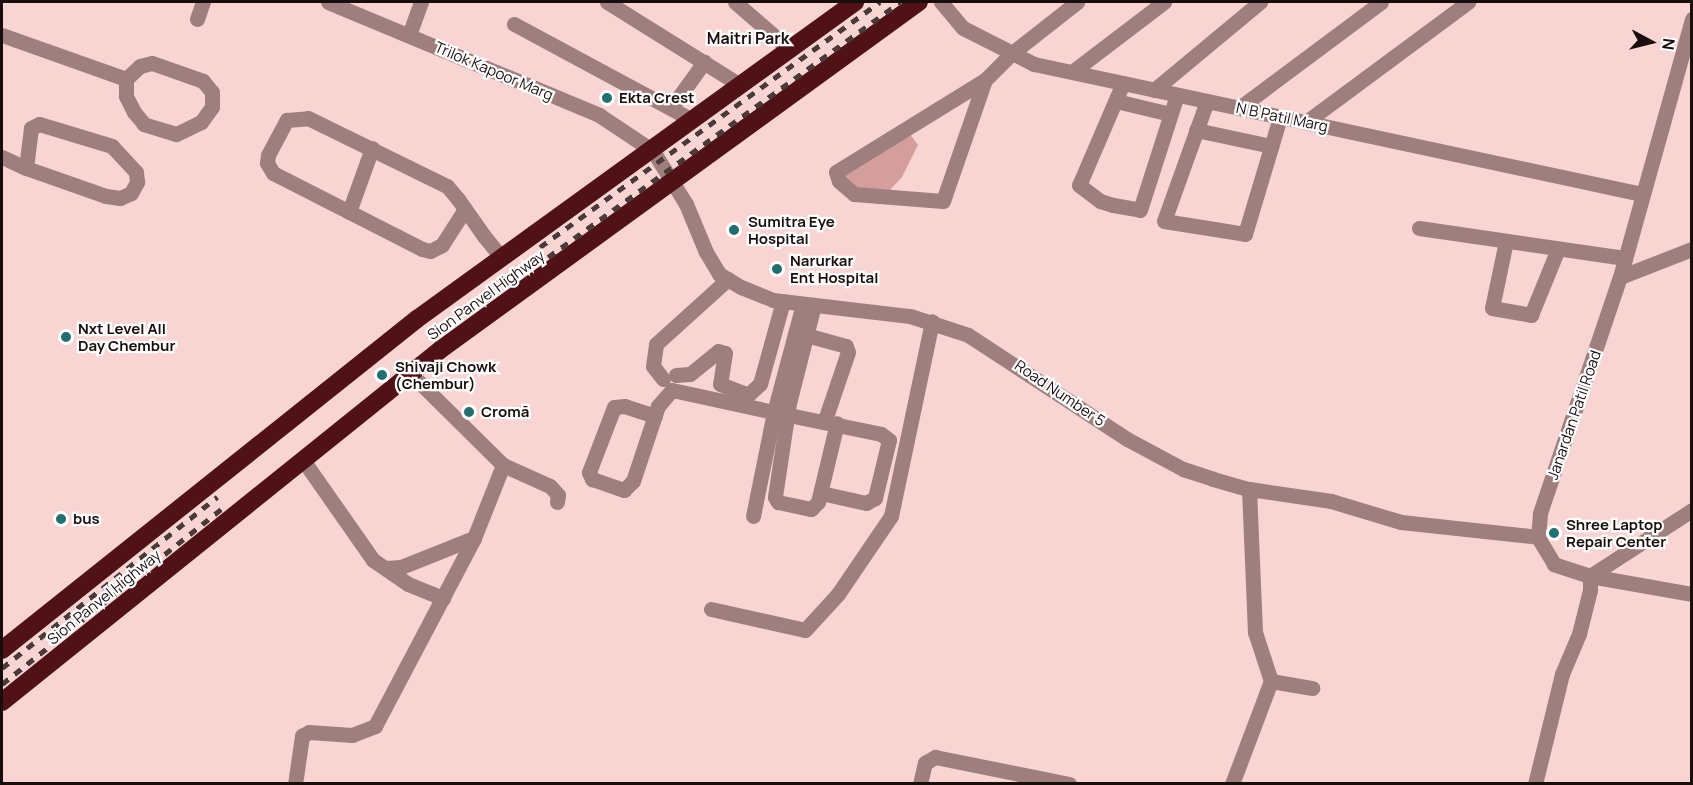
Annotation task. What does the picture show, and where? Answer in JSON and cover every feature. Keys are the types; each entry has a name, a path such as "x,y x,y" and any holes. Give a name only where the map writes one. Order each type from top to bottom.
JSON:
{"highway":[{"name":"Sion Panvel Highway","path":"2,650 417,319 653,151 855,2"},
{"name":"Sion Panvel Highway","path":"2,702 411,374 919,2"}],"street":[{"path":"197,19 203,2"},
{"name":"Trilok Kapoor Marg","path":"328,2 599,115 653,151"},
{"path":"409,35 421,2"},
{"path":"607,2 740,85"},
{"path":"735,2 789,49"},
{"name":"N B Patil Marg","path":"941,2 963,28 1034,64 1642,194"},
{"path":"985,80 943,201 854,194 839,181 836,172 985,80 1012,53 1077,2"},
{"path":"1072,72 1164,2"},
{"path":"1154,90 1260,2"},
{"path":"1239,108 1381,2"},
{"path":"1306,122 1468,2"},
{"name":"Janardan Patil Road","path":"1538,537 1540,513 1620,277 1692,19"},
{"path":"514,24 692,120"},
{"path":"2,35 126,79"},
{"path":"671,108 704,62"},
{"path":"152,63 203,81 212,92 212,106 201,122 190,128 176,134 161,130 144,124 134,112 126,96 126,79 140,66 152,63"},
{"path":"1124,83 1079,185 1100,201 1113,205 1140,210 1177,95"},
{"path":"1116,101 1170,114"},
{"path":"1207,101 1164,221 1191,228 1245,234 1280,117"},
{"path":"465,209 442,245 430,251 273,173 267,163 268,155 287,120 302,115 442,183 465,209 502,258"},
{"path":"2,157 27,168 106,196 120,198 131,193 137,182 136,172 112,146 39,124 31,128 27,168"},
{"path":"1196,130 1271,146"},
{"path":"349,212 372,148"},
{"name":"Road Number 5","path":"653,151 686,204 706,252 719,274 728,279 783,301 932,321 968,335 1127,439 1183,470 1250,489 1331,501 1401,522 1538,537"},
{"path":"1419,228 1625,258"},
{"path":"1506,241 1492,308 1531,315 1558,249"},
{"path":"1620,277 1692,249"},
{"path":"684,393 676,376 653,366 656,344 728,279"},
{"path":"739,399 748,395 760,384 783,301"},
{"path":"807,335 846,346 848,352 831,422 819,502 810,509 778,502 775,497 781,413 807,335 809,305"},
{"path":"753,516 809,305"},
{"path":"711,609 805,630 838,594 891,516 932,321"},
{"path":"676,376 718,351 725,353 720,384 739,399"},
{"path":"411,374 503,465 550,486 558,495 557,502"},
{"path":"655,417 625,406 614,407 589,472 592,479 624,490 633,481 655,417 672,390 739,399 781,413 881,434 889,440 875,498 866,503 821,493"},
{"path":"303,460 373,560 408,584 442,598"},
{"path":"295,783 302,736 309,732 352,735 375,726 474,538 503,465"},
{"path":"1232,783 1271,681 1255,632 1250,489"},
{"path":"1535,783 1562,674 1579,634 1590,576 1692,510"},
{"path":"1538,537 1554,564 1590,576 1692,594"},
{"path":"386,568 401,567 474,538"},
{"path":"1271,681 1312,688"},
{"path":"920,783 925,763 935,757 1069,783"}],"shaded area":[{"path":"907,130 918,145 902,177 888,192 848,186 844,178 847,168"}],"railway":[{"path":"540,247 880,2"},
{"path":"548,257 900,2"},
{"path":"2,668 217,497"},
{"path":"2,684 224,507"}],"place":[{"name":"Ekta Crest","path":"607,98"},
{"name":"Sumitra Eye Hospital","path":"734,230"},
{"name":"Narurkar Ent Hospital","path":"777,269"},
{"name":"Nxt Level All Day Chembur","path":"66,337"},
{"name":"Shivaji Chowk (Chembur)","path":"382,375"},
{"name":"Cromā","path":"469,412"},
{"name":"bus","path":"61,519"},
{"name":"Shree Laptop Repair Center","path":"1554,533"}],"district":[{"name":"Maitri Park","path":"748,38"}]}
